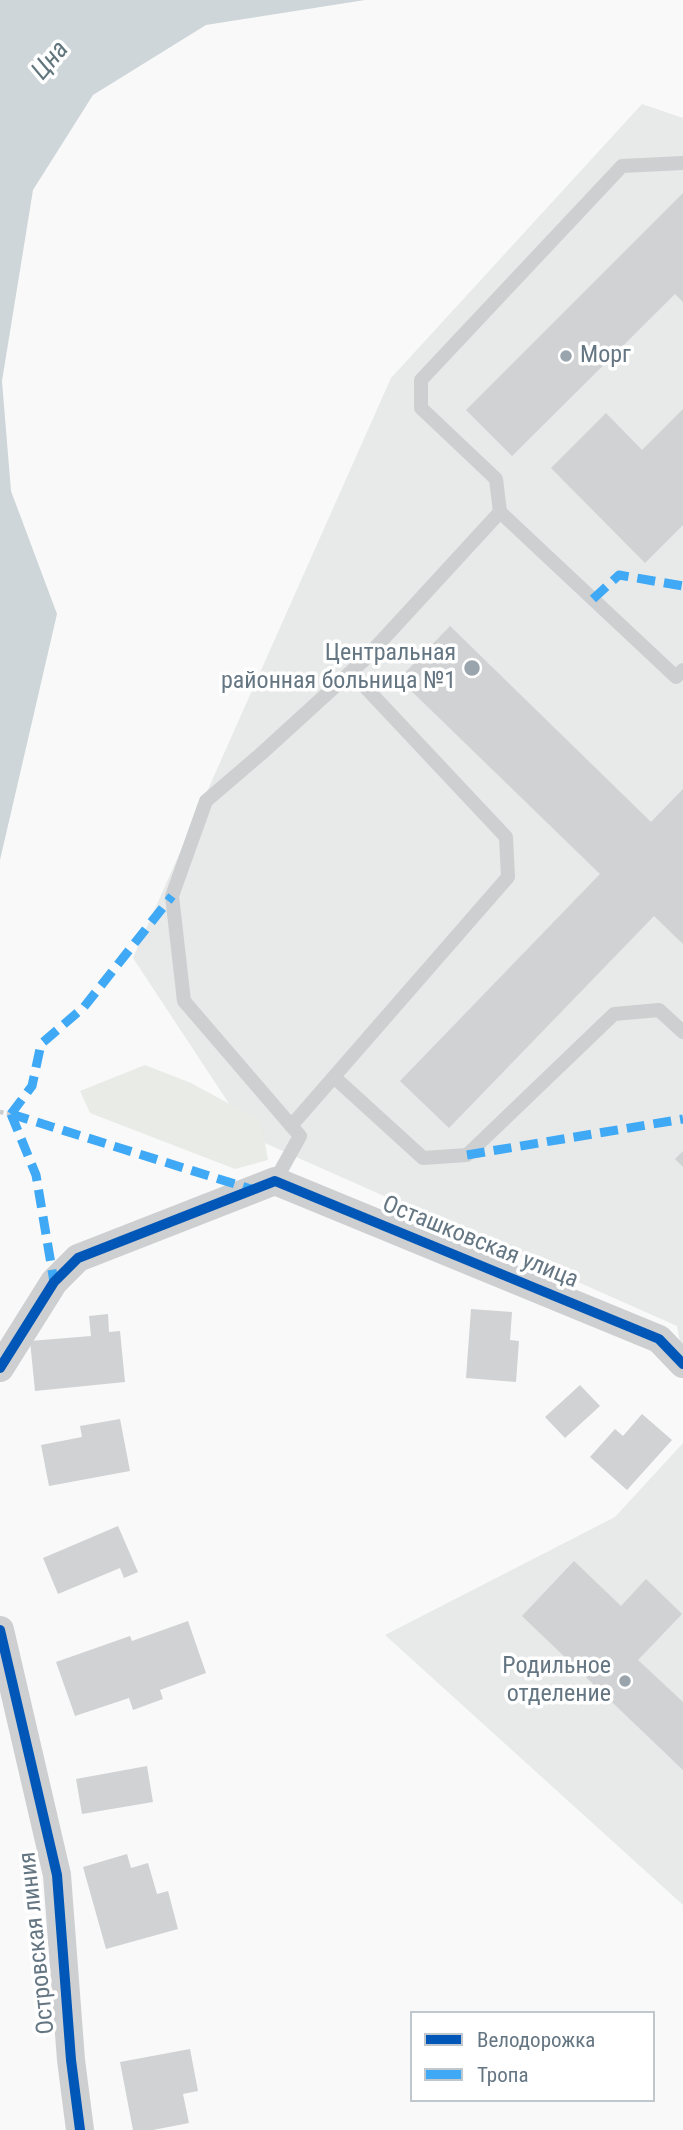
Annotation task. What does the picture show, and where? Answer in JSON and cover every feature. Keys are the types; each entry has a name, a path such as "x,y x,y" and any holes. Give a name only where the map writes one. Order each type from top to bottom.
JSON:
{"street":[{"name":"Осташковская улица","path":"264,1186 659,1339 683,1364"},
{"path":"0,1368 54,1282 78,1258 264,1186"},
{"name":"Островская линия","path":"0,1630 57,1875 71,2060 80,2130"}],"lane":[{"path":"683,163 622,166 421,380 421,408 496,479 500,512 676,677 683,670"},
{"path":"264,1186 300,1136 184,1002 172,896 206,801 351,671 500,512"},
{"path":"291,1126 508,877 506,837 351,671"},
{"path":"334,1077 423,1158 467,1154 614,1014 659,1010 683,1032"}],"path":[{"path":"0,1112 10,1114"}],"shaded area":[{"name":"Центральная районная больница №1","path":"642,104 683,118 683,1359 677,1326 251,1137 133,958 391,378"},
{"path":"145,1065 191,1083 261,1121 268,1160 235,1169 90,1113 80,1091"},
{"path":"683,1443 683,1905 385,1635 615,1517"}],"water":[{"name":"Цна","path":"0,0 365,0 206,25 93,95 33,190 2,381 11,491 57,614 0,860"}],"building":[{"name":"Морг","path":"683,193 683,302 675,294 512,456 466,410"},
{"name":"Морг","path":"683,409 683,525 645,563 551,468 606,413 642,450"},
{"path":"450,626 651,822 683,789 683,944 654,916 449,1128 400,1081 600,874 399,679"},
{"path":"683,1151 683,1167 675,1159"},
{"path":"471,1309 512,1312 510,1340 519,1341 516,1382 466,1378"},
{"path":"108,1314 109,1332 120,1331 125,1382 35,1391 30,1341 91,1336 89,1316"},
{"path":"580,1385 600,1406 565,1438 545,1417"},
{"path":"642,1414 672,1440 627,1490 590,1457 615,1429 623,1436"},
{"path":"120,1419 130,1471 49,1486 41,1445 82,1437 80,1426"},
{"path":"118,1526 138,1572 124,1578 120,1568 58,1594 43,1558"},
{"name":"Родильное отделение","path":"574,1561 621,1606 646,1579 682,1614 638,1660 683,1702 683,1770 522,1616"},
{"path":"188,1621 206,1673 160,1690 163,1699 133,1710 129,1698 75,1716 56,1662 130,1636 132,1641"},
{"path":"147,1766 153,1802 82,1814 76,1779"},
{"path":"127,1854 131,1868 148,1863 157,1894 168,1891 178,1929 106,1949 83,1867"},
{"path":"190,2049 198,2091 183,2094 189,2123 153,2130 133,2130 120,2062"}],"marked path":[{"path":"593,599 619,575 683,586"},
{"path":"11,1114 32,1086 41,1044 84,1007 172,896"},
{"path":"11,1114 251,1189"},
{"path":"11,1114 36,1175 54,1282"},
{"path":"467,1155 683,1119"}],"cycle path":[{"path":"0,1368 54,1282 78,1258 275,1181 659,1339 683,1364"},
{"path":"0,1630 57,1875 71,2060 80,2130"}],"place":[{"name":"Морг","path":"566,356"},
{"name":"Центральная районная больница №1","path":"472,668"},
{"name":"Родильное отделение","path":"625,1681"}]}
